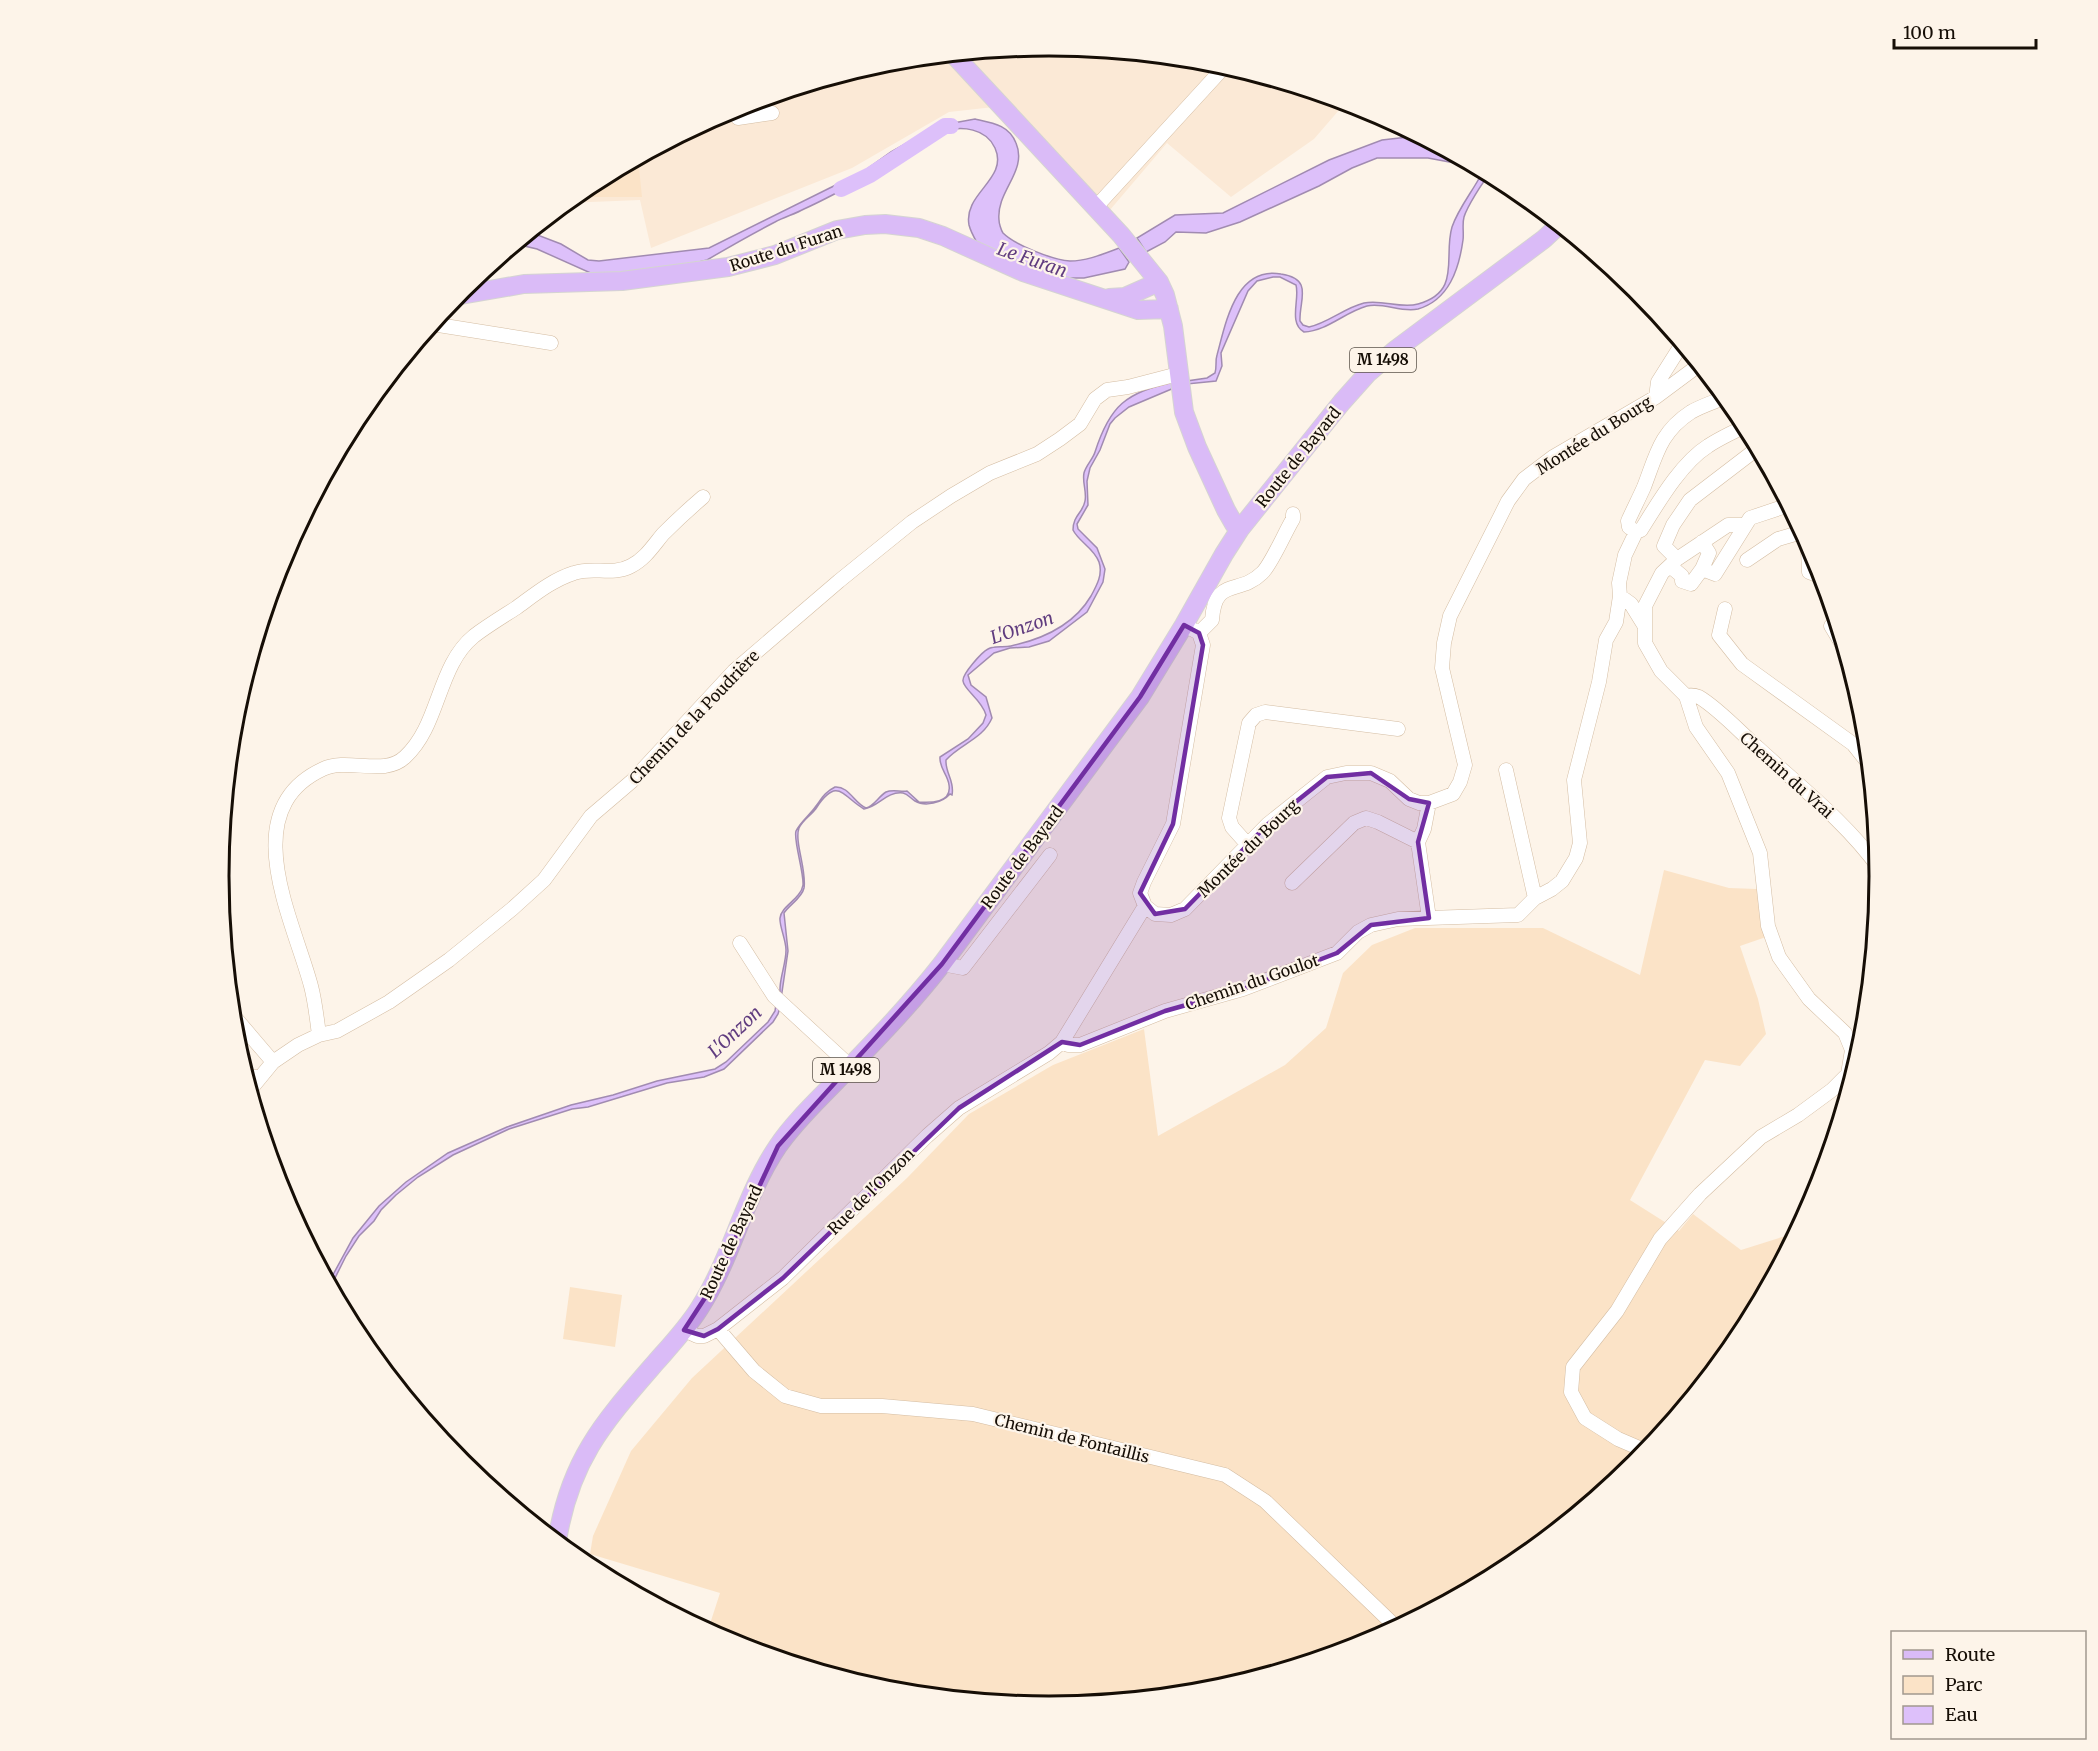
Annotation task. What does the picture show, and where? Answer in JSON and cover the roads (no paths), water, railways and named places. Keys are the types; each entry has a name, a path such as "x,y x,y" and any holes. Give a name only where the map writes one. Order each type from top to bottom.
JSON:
{"main road":[{"path":"970,60 1021,113 1064,163 1096,207"},
{"path":"959,61 1028,137 1096,207 1143,260 1159,282 1169,309 1184,412 1197,447 1228,514 1240,529"},
{"name":"Route du Furan","path":"472,293 524,284 622,281 728,267 775,255 837,230 885,224 919,228 943,236 1023,272 1138,310 1169,309"},
{"name":"Route de Bayard","path":"559,1532 569,1489 586,1450 607,1418 684,1330 714,1284 760,1178 778,1146 797,1122 914,1000 942,964 1192,629 1224,554 1240,529 1367,374 1554,230"},
{"name":"Route du Furan","path":"1105,298 1125,297 1159,282"}],"street":[{"path":"1096,207 1219,73"},
{"path":"737,117 772,113"},
{"path":"441,325 551,343"},
{"path":"1656,397 1658,382 1678,350"},
{"name":"Montée du Bourg","path":"1145,906 1155,914 1172,915 1185,909 1268,824 1327,777 1346,773 1371,773 1390,781 1409,799 1419,802 1429,803 1453,794 1460,782 1465,765 1442,668 1444,643 1450,616 1508,501 1524,479 1553,458 1656,397 1694,369"},
{"name":"Chemin de la Poudrière","path":"256,1083 273,1062 298,1045 319,1035 337,1031 388,1002 449,960 512,909 544,880 591,816 632,781 734,671 838,581 912,522 990,473 1036,454 1060,439 1080,424 1095,399 1107,390 1179,374"},
{"path":"1717,401 1691,412 1661,442 1628,521 1629,527 1636,532 1641,530 1663,496 1688,464 1707,446 1737,430"},
{"path":"1751,453 1690,500 1673,525 1664,546 1682,576 1682,581 1691,584 1708,572 1737,540 1750,518 1781,508"},
{"path":"319,1035 311,987 281,892 275,863 275,837 282,812 291,793 304,780 323,768 342,764 396,765 418,742 450,670 459,653 473,637 552,583 575,572 620,571 632,566 645,556 677,520 703,498"},
{"path":"1062,1042 1145,906 1140,893 1143,882 1173,824 1203,645 1192,629 1212,620 1214,605 1221,592 1248,582 1263,573 1293,519 1293,514"},
{"path":"1745,525 1728,525 1673,562 1662,573 1645,606 1645,643 1661,670 1686,696 1696,727 1728,773 1760,853 1768,926 1779,957 1809,999 1845,1033 1850,1046"},
{"name":"Chemin du Goulot","path":"1062,1042 1068,1045 1080,1045 1165,1011 1243,989 1337,953 1358,932 1371,926 1398,919 1518,915 1535,898 1552,890 1562,881 1576,858 1580,843 1574,780 1599,682 1606,640 1616,622 1620,596 1619,583 1625,555 1636,532"},
{"path":"1737,540 1752,557 1778,539 1794,534"},
{"path":"1702,542 1708,553 1708,572"},
{"path":"1620,596 1631,604 1644,625"},
{"path":"1725,609 1719,635 1742,664 1853,744 1859,752"},
{"name":"Chemin du Vrai","path":"1686,696 1698,697 1724,718 1846,829 1868,853"},
{"path":"1248,845 1232,827 1229,818 1250,723 1256,716 1265,712 1398,729"},
{"path":"1506,770 1535,898"},
{"path":"1429,803 1425,829 1418,842 1429,918"},
{"path":"1292,883 1354,823 1366,818 1418,842"},
{"path":"942,964 963,968 1050,855"},
{"path":"740,943 779,1001 850,1066"},
{"path":"244,1028 273,1062"},
{"name":"Rue de l'Onzon","path":"718,1329 783,1278 927,1136 959,1108 1049,1053 1062,1042"},
{"path":"254,1077 261,1078"},
{"path":"1637,1447 1618,1439 1585,1418 1571,1392 1573,1367 1617,1311 1660,1239 1700,1194 1761,1137 1798,1115 1843,1079"},
{"path":"684,1330 697,1336 704,1336 718,1329"},
{"name":"Chemin de Fontaillis","path":"718,1329 754,1371 785,1396 821,1406 882,1406 973,1413 1225,1475 1266,1501 1390,1621"}],"water":[{"path":"975,119 1005,129 1013,137 1019,153 1018,163 999,210 1001,228 1009,238 1035,251 1070,261 1101,255 1119,248 1129,262 1125,269 1084,278 1061,278 979,246 969,225 969,214 972,204 996,169 998,159 995,148 986,136 966,129 944,131 924,138 861,179 775,222 707,260 624,274 595,275 537,249 524,246 538,235 561,244 588,260 599,261 709,248 864,171 891,152 937,126"},
{"path":"1406,137 1456,163 1428,158 1377,158 1240,222 1206,233 1176,232 1165,242 1146,252 1137,238 1175,215 1223,213 1329,160 1382,140"},
{"path":"1479,178 1484,181 1463,220 1463,240 1459,262 1451,282 1445,291 1429,305 1412,310 1380,305 1367,306 1328,325 1304,332 1299,328 1295,317 1296,285 1280,277 1257,281 1248,291 1221,353 1222,366 1216,381 1187,384 1187,381 1207,378 1215,373 1216,357 1224,327 1236,299 1243,287 1253,279 1266,274 1281,274 1298,280 1302,292 1300,321 1309,327 1364,303 1411,305 1432,298 1441,291 1446,282 1452,227 1461,207"},
{"path":"1173,382 1174,388 1129,407 1110,424 1090,468 1087,481 1088,505 1077,524 1078,529 1097,548 1105,569 1103,582 1087,612 1049,641 994,653 968,675 971,685 986,697 992,718 983,731 946,760 953,790 952,795 944,798 949,791 949,785 940,757 968,739 983,723 986,715 964,684 966,673 988,649 1011,646 1035,639 1067,623 1084,606 1095,588 1099,579 1099,562 1073,530 1085,501 1085,470 1114,412 1143,391"},
{"path":"835,787 844,789 866,808 886,792 891,791 907,791 919,802 942,800 938,802 924,804 915,801 905,794 897,793 864,809 836,791 824,798 801,825 798,840 804,873 804,888 801,895 784,913 788,951 781,999 780,987 786,950 780,918 784,910 799,894 803,885 795,835 798,827 824,795"},
{"path":"776,1004 781,1004 773,1022 724,1069 704,1077 667,1083 588,1107 572,1109 509,1129 453,1155 418,1177 381,1210 359,1236 335,1278 333,1274 353,1238 379,1206 406,1182 448,1153 507,1127 571,1105 657,1081 715,1069 726,1062 768,1022 775,1011"}],"waterway":[{"name":"Le Furan","path":"841,189 870,175 945,126 951,126"}],"water label":[{"name":"L'Onzon","path":"1022,628"},
{"name":"L'Onzon","path":"735,1032"}]}
